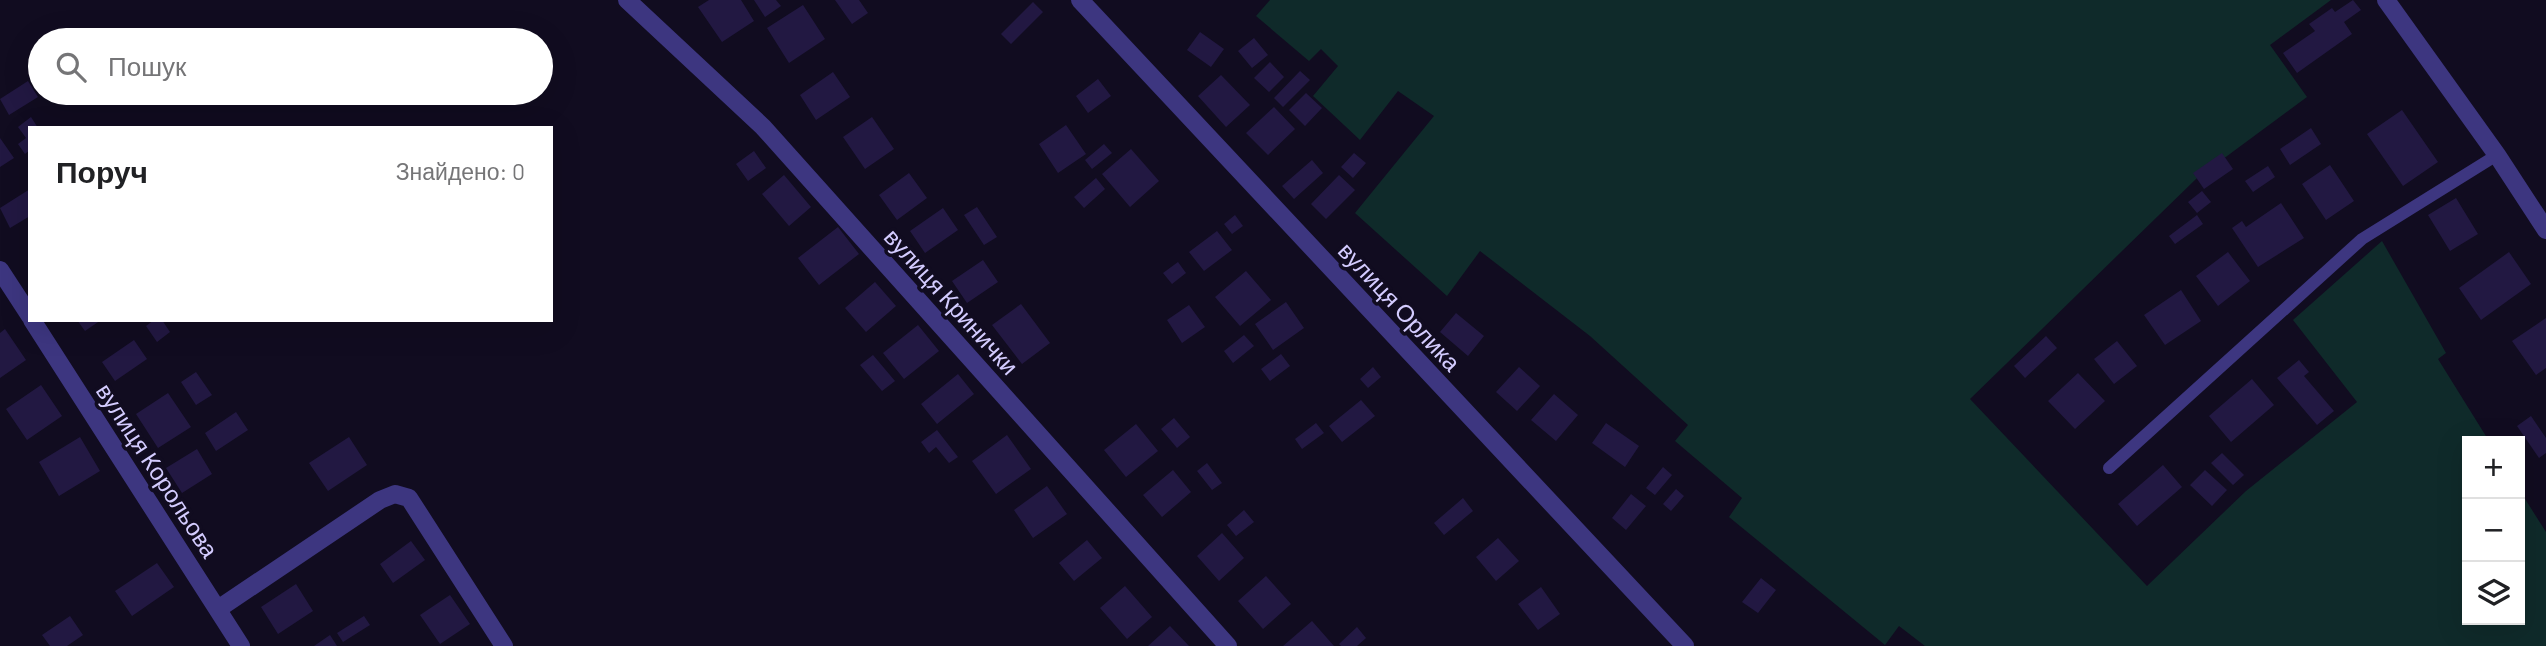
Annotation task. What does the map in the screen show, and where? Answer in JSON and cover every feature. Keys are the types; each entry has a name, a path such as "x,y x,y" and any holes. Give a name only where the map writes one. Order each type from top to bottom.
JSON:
{"street":[{"name":"вулиця Кринички","path":"627,0 763,127 1228,646"},
{"name":"вулиця Орлика","path":"1080,0 1685,646"},
{"path":"2386,0 2497,155 2546,230"},
{"name":"вулиця Корольова","path":"0,270 28,313"},
{"name":"вулиця Корольова","path":"34,322 241,646"},
{"path":"218,609 380,500 396,494 409,498 504,646"}],"lane":[{"path":"2109,468 2362,239 2497,155"}],"green space":[{"path":"1270,0 2331,0 2270,45 2307,97 2196,179 1970,399 2147,586 2246,491 2357,402 2293,320 2382,241 2446,353 2438,359 2486,436 2462,436 2462,625 2525,625 2525,499 2546,532 2546,646 1925,646 1899,626 1885,645 1729,517 1742,498 1675,441 1688,425 1590,336 1480,251 1447,296 1355,213 1434,116 1398,91 1360,140 1313,96 1338,66 1321,49 1309,61 1256,16"}],"building":[{"path":"709,0 741,0 754,21 722,42 698,7"},
{"path":"754,0 776,0 781,6 765,17"},
{"path":"835,0 859,0 868,13 852,24"},
{"path":"2353,0 2361,10 2344,22 2352,34 2297,73 2283,53 2315,31 2309,24 2332,8 2335,12"},
{"path":"1033,2 1043,12 1011,44 1001,34"},
{"path":"803,5 825,39 789,63 767,28"},
{"path":"1200,32 1224,49 1211,67 1187,50"},
{"path":"1254,38 1268,55 1252,68 1238,51"},
{"path":"1270,62 1284,77 1269,92 1254,78"},
{"path":"1300,71 1310,80 1283,107 1274,98"},
{"path":"833,72 850,97 816,120 800,95"},
{"path":"1221,75 1250,105 1226,127 1198,96"},
{"path":"1098,79 1111,96 1088,113 1076,96"},
{"path":"28,81 28,103 9,115 0,99"},
{"path":"1306,93 1322,108 1305,126 1289,110"},
{"path":"1274,107 1295,129 1268,155 1246,133"},
{"path":"2402,110 2438,162 2403,186 2367,134"},
{"path":"31,117 37,126 28,126 28,152 25,154 18,144 26,138 18,127"},
{"path":"872,117 894,149 865,169 843,137"},
{"path":"1066,125 1086,154 1058,173 1039,144"},
{"path":"2311,128 2321,144 2290,165 2280,149"},
{"path":"0,138 14,158 0,167"},
{"path":"1104,144 1112,153 1092,169 1085,160"},
{"path":"1131,149 1159,181 1130,207 1102,174"},
{"path":"754,151 766,168 748,181 736,164"},
{"path":"1354,153 1366,163 1353,178 1341,167"},
{"path":"2222,153 2233,169 2204,189 2193,173"},
{"path":"1312,160 1323,173 1294,199 1282,186"},
{"path":"2330,165 2354,201 2326,220 2302,184"},
{"path":"2268,166 2275,177 2253,192 2245,181"},
{"path":"909,173 927,198 897,220 879,195"},
{"path":"784,175 811,207 789,226 762,194"},
{"path":"1339,175 1355,190 1326,219 1311,204"},
{"path":"1096,178 1105,189 1084,208 1074,197"},
{"path":"28,190 28,217 10,228 0,208"},
{"path":"2202,191 2211,202 2197,213 2188,202"},
{"path":"2456,198 2478,234 2450,251 2428,215"},
{"path":"2281,203 2304,238 2258,267 2232,228 2242,221 2246,227"},
{"path":"977,207 997,237 984,245 964,215"},
{"path":"943,208 958,230 925,253 910,231"},
{"path":"1235,215 1243,226 1232,234 1224,224"},
{"path":"2197,215 2203,224 2175,244 2169,236"},
{"path":"838,227 859,254 819,285 798,258"},
{"path":"1217,231 1232,250 1204,271 1189,252"},
{"path":"2228,252 2250,281 2218,306 2196,276"},
{"path":"2509,252 2531,284 2481,320 2459,288"},
{"path":"983,260 998,282 967,303 952,281"},
{"path":"1178,262 1186,273 1172,284 1163,273"},
{"path":"1246,271 1271,300 1240,326 1215,297"},
{"path":"875,282 896,306 866,332 845,308"},
{"path":"2181,290 2201,321 2165,345 2144,315"},
{"path":"1286,302 1304,328 1273,350 1255,324"},
{"path":"1021,304 1050,343 1022,364 992,325"},
{"path":"1189,305 1205,327 1182,343 1167,320"},
{"path":"1456,313 1484,336 1468,356 1440,332"},
{"path":"2546,318 2546,368 2536,375 2512,341"},
{"path":"78,322 98,322 85,331"},
{"path":"151,322 163,322 170,332 157,342 146,326"},
{"path":"918,325 939,351 904,379 883,353"},
{"path":"5,329 26,360 0,378 0,333"},
{"path":"1244,335 1254,346 1233,363 1224,351"},
{"path":"2046,336 2057,348 2025,378 2014,366"},
{"path":"134,340 147,359 115,381 102,362"},
{"path":"2117,341 2137,366 2114,384 2094,359"},
{"path":"1281,354 1290,366 1270,381 1261,369"},
{"path":"873,355 895,381 882,391 860,365"},
{"path":"2299,360 2309,372 2304,376 2334,411 2317,425 2277,378"},
{"path":"1373,367 1381,377 1368,388 1360,379"},
{"path":"1519,367 1540,386 1517,411 1496,392"},
{"path":"196,372 212,395 196,405 181,382"},
{"path":"2078,373 2105,401 2075,429 2048,401"},
{"path":"958,374 974,394 937,424 921,404"},
{"path":"2252,379 2274,405 2231,442 2209,416"},
{"path":"41,385 62,416 27,440 6,409"},
{"path":"168,393 191,427 158,448 136,414"},
{"path":"1554,394 1578,415 1556,441 1531,420"},
{"path":"1361,400 1375,416 1342,442 1329,426"},
{"path":"236,412 248,430 216,451 205,433"},
{"path":"2531,416 2546,438 2546,453 2539,458 2517,426"},
{"path":"1174,418 1190,437 1177,448 1161,429"},
{"path":"1316,423 1324,433 1302,449 1295,439"},
{"path":"1606,423 1639,446 1625,467 1592,443"},
{"path":"1136,424 1158,451 1126,477 1104,450"},
{"path":"937,430 958,457 949,463 936,447 929,453 921,442"},
{"path":"1007,435 1031,469 996,494 972,461"},
{"path":"80,437 100,471 59,496 39,462"},
{"path":"349,437 367,465 328,491 309,463"},
{"path":"197,449 212,474 182,493 166,468"},
{"path":"2222,453 2244,475 2233,485 2211,463"},
{"path":"1207,463 1222,483 1212,490 1197,471"},
{"path":"2163,465 2182,487 2137,526 2118,504"},
{"path":"1663,467 1672,475 1655,495 1646,488"},
{"path":"1173,470 1191,492 1162,517 1143,495"},
{"path":"2205,470 2227,490 2212,506 2190,485"},
{"path":"1047,486 1067,514 1033,538 1014,510"},
{"path":"1676,489 1684,496 1671,511 1663,504"},
{"path":"1631,494 1646,506 1626,530 1612,518"},
{"path":"1463,498 1473,511 1444,535 1434,523"},
{"path":"1244,510 1254,522 1236,536 1227,525"},
{"path":"1222,533 1244,558 1219,581 1197,556"},
{"path":"1498,538 1519,561 1496,581 1476,557"},
{"path":"1087,540 1102,558 1074,581 1059,563"},
{"path":"411,541 425,560 393,583 380,564"},
{"path":"157,563 174,587 132,616 115,591"},
{"path":"1266,576 1291,604 1263,629 1238,601"},
{"path":"1761,578 1776,590 1758,613 1742,602"},
{"path":"296,584 313,611 278,634 261,607"},
{"path":"1125,586 1152,617 1127,639 1100,608"},
{"path":"1541,587 1560,614 1538,630 1518,604"},
{"path":"450,595 470,624 440,644 420,615"},
{"path":"70,616 83,635 67,646 50,646 42,635"},
{"path":"364,616 370,625 343,642 337,633"},
{"path":"1312,621 1334,646 1283,646"},
{"path":"1170,626 1189,646 1148,646"},
{"path":"1357,627 1366,638 1357,646 1341,646 1339,644"},
{"path":"330,635 337,646 314,646"}]}
